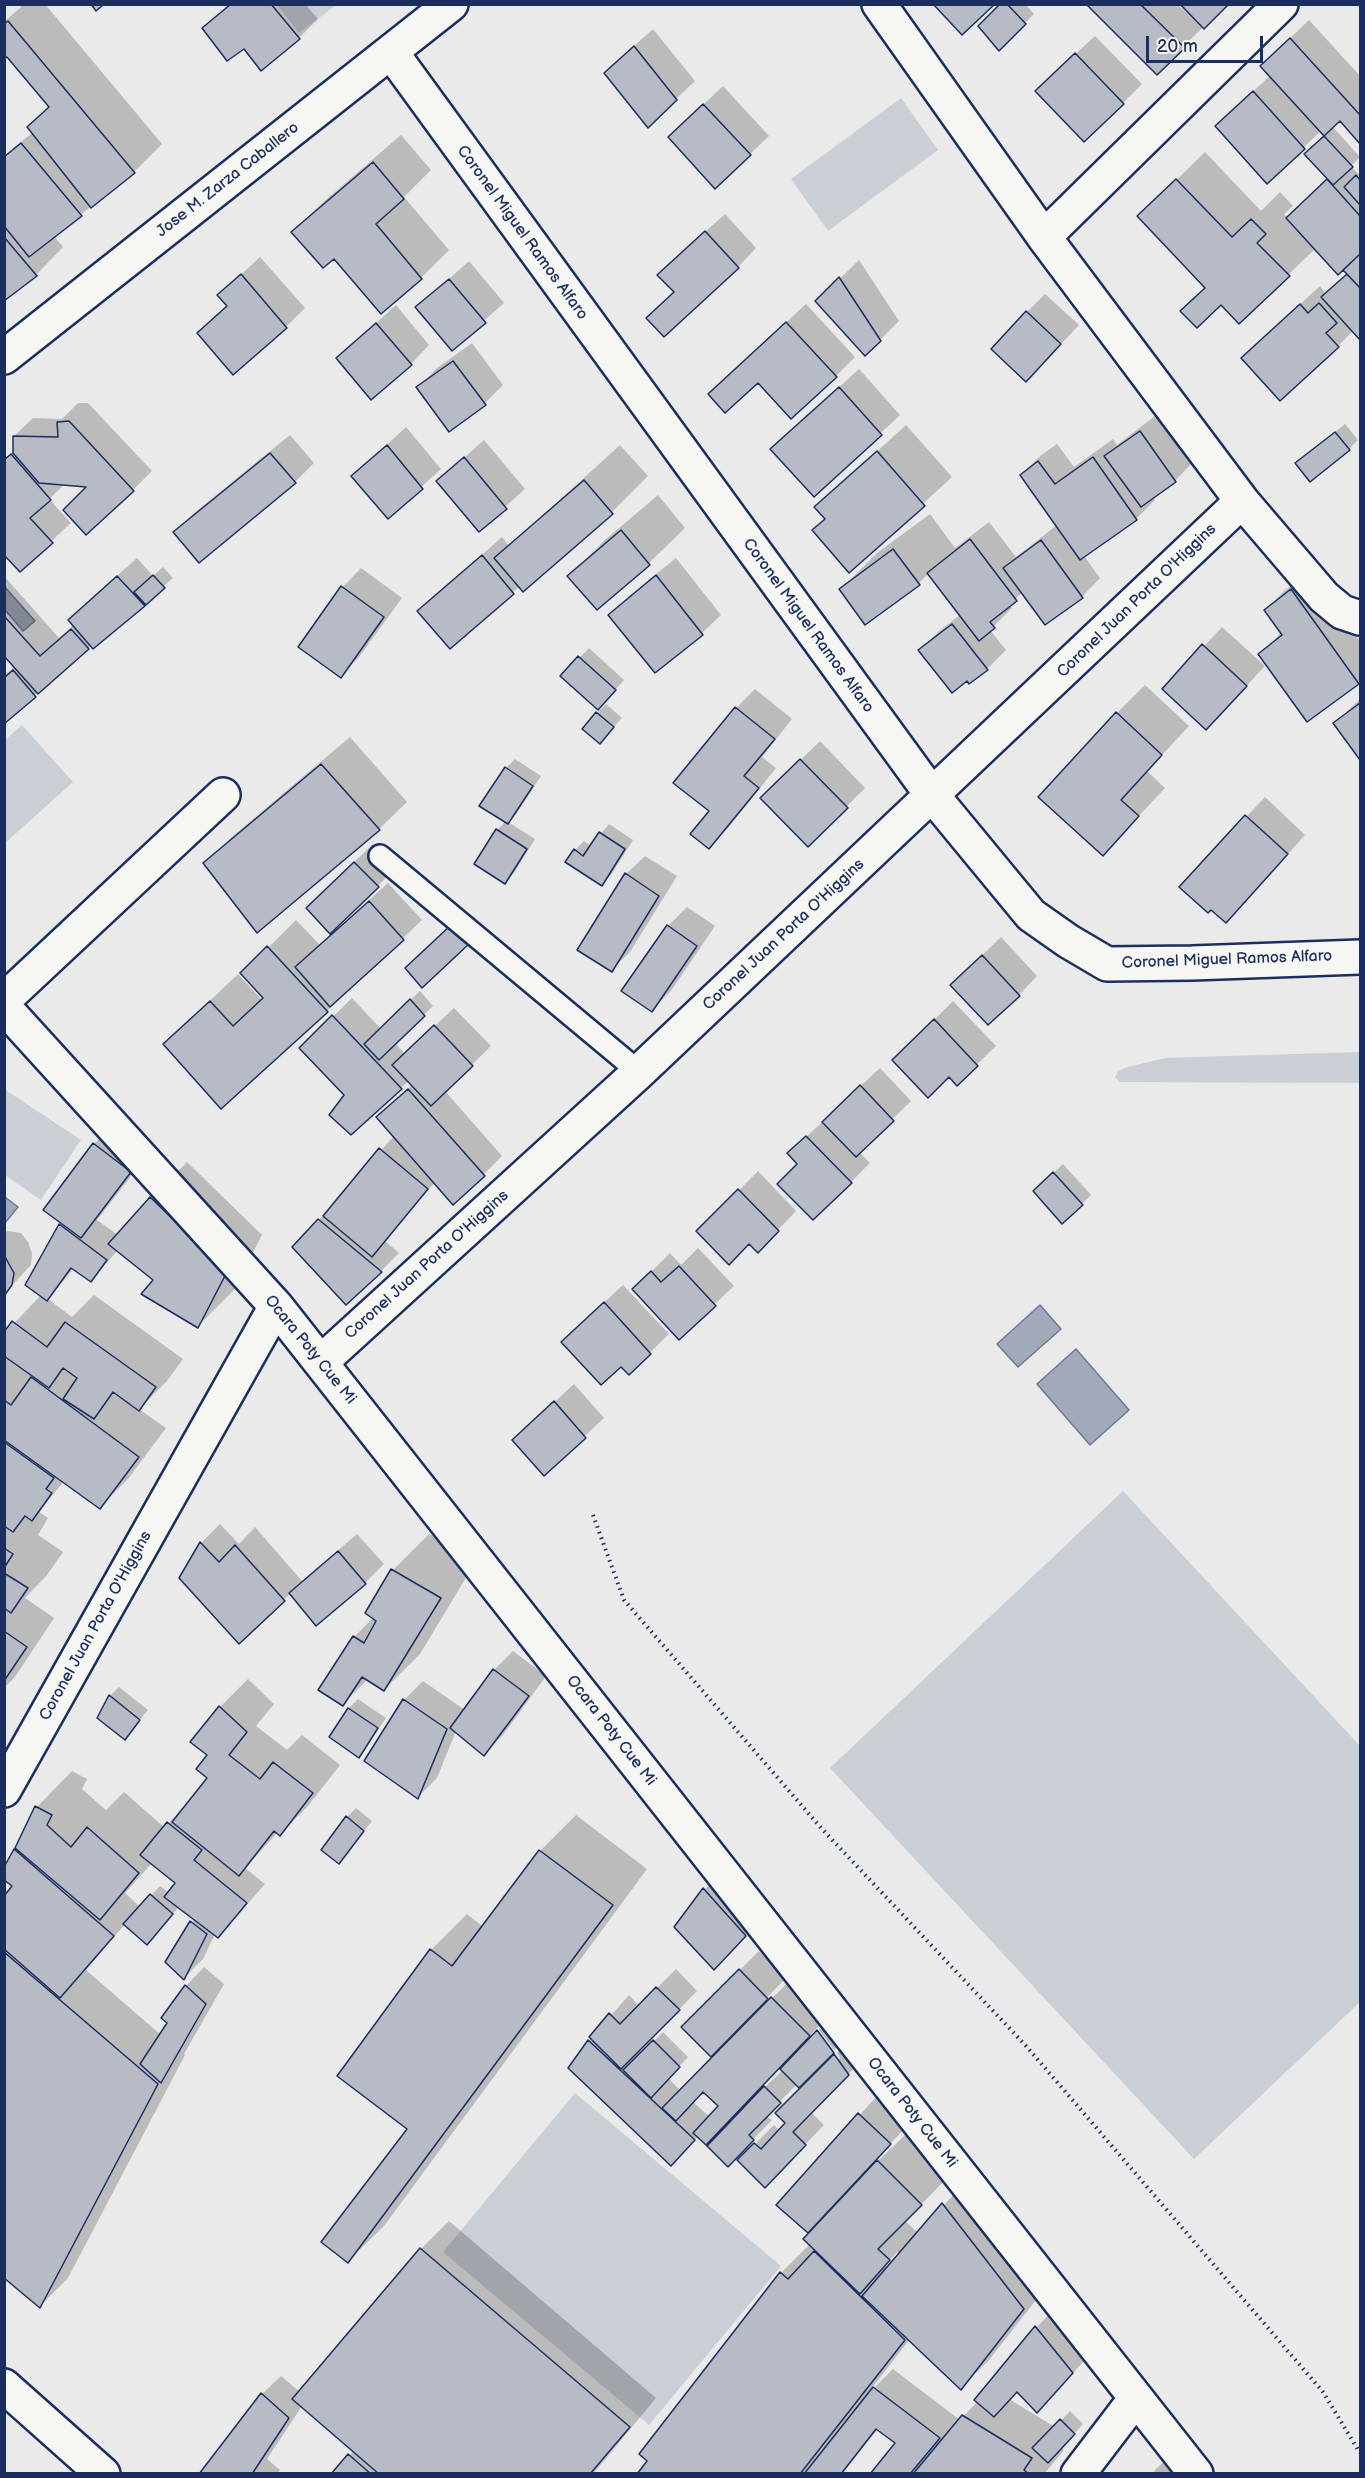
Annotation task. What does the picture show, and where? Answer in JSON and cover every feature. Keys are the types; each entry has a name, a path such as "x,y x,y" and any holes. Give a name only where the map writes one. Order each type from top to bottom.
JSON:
{"street":[{"name":"Jose M. Zarza Caballero","path":"4,357 451,4"},
{"path":"879,4 1044,237 1242,501 1324,597 1342,612 1360,618"},
{"path":"1044,237 1281,4"},
{"name":"Coronel Miguel Ramos Alfaro","path":"391,52 932,795 1031,915 1068,941 1107,964 1360,957"},
{"name":"Coronel Juan Porta O'Higgins","path":"321,1362 639,1072 1242,501"},
{"path":"4,1000 223,795"},
{"name":"Ocara Poty Cue Mi","path":"4,1007 276,1306 1196,2474"},
{"name":"Coronel Juan Porta O'Higgins","path":"4,1790 276,1306"},
{"path":"4,2386 103,2474"},
{"path":"1078,2474 1136,2398"}],"lane":[{"path":"380,856 639,1072"}],"path":[{"path":"593,1515 624,1600 822,1829 1027,2047 1323,2392 1360,2453"}],"shaded area":[{"path":"277,5 336,5 299,33"},
{"path":"901,98 938,150 828,231 791,179"},
{"path":"22,725 73,782 5,843 5,740"},
{"path":"1360,1052 1360,1083 1120,1082 1115,1077 1118,1071 1128,1067 1165,1058"},
{"path":"4,1089 81,1140 41,1200 5,1175"},
{"path":"1123,1491 1360,1746 1360,2002 1194,2159 830,1768"},
{"path":"575,2093 781,2266 649,2425 443,2252"}],"water":[{"path":"4,586 35,621 23,631 5,610"},
{"path":"5,1197 18,1207 5,1223"},
{"path":"1040,1305 1061,1329 1018,1367 997,1344"},
{"path":"1076,1349 1129,1410 1090,1445 1037,1384"}],"building":[{"path":"91,4 104,4 96,11"},
{"path":"231,4 271,4 300,39 261,71 244,49 227,61 202,28"},
{"path":"933,4 995,4 962,35"},
{"path":"1000,4 1007,4 1026,24 999,51 978,26"},
{"path":"1086,4 1140,4 1185,48 1157,75"},
{"path":"1180,4 1229,4 1204,29"},
{"path":"8,21 135,173 91,208 27,127 49,107 7,57 4,59 4,24"},
{"path":"1290,38 1360,115 1360,144 1340,121 1324,136 1260,66"},
{"path":"634,46 677,100 648,128 604,73"},
{"path":"1075,53 1124,104 1084,142 1035,91"},
{"path":"1253,91 1305,149 1267,184 1215,126"},
{"path":"703,104 751,155 715,189 668,137"},
{"path":"1324,136 1353,167 1333,185 1304,154"},
{"path":"21,143 82,216 29,257 4,226 4,157"},
{"path":"373,162 404,199 376,224 422,279 381,314 334,259 323,268 291,232"},
{"path":"1356,175 1360,180 1360,205 1344,187"},
{"path":"1176,179 1232,237 1251,219 1266,234 1257,243 1290,276 1239,324 1221,305 1197,328 1180,311 1205,288 1137,216"},
{"path":"1327,179 1360,216 1360,254 1338,275 1286,218"},
{"path":"705,231 739,268 664,337 646,318 674,292 657,275"},
{"path":"4,237 37,276 4,301"},
{"path":"1360,254 1360,288 1343,270"},
{"path":"241,274 287,328 233,375 197,333 227,306 217,295"},
{"path":"1347,274 1360,288 1360,340 1321,297"},
{"path":"839,277 881,341 865,356 815,301"},
{"path":"449,279 486,323 452,351 415,307"},
{"path":"1319,303 1337,323 1326,333 1339,347 1280,401 1241,358 1300,304 1308,313"},
{"path":"1026,311 1061,344 1026,382 991,349"},
{"path":"786,322 837,377 791,419 758,383 725,413 708,394"},
{"path":"376,323 412,365 371,400 336,358"},
{"path":"453,361 486,405 449,432 416,387"},
{"path":"839,387 882,435 814,497 770,449"},
{"path":"69,421 134,491 86,535 63,510 86,487 39,483 13,453 13,436 58,437 57,422"},
{"path":"1140,431 1176,482 1141,507 1104,456"},
{"path":"1335,432 1350,450 1310,482 1295,463"},
{"path":"387,445 423,489 388,519 351,476"},
{"path":"877,451 925,506 849,573 812,530 825,519 814,507"},
{"path":"270,453 296,483 199,563 173,532"},
{"path":"11,454 51,500 30,518 53,543 20,572 4,555 4,460"},
{"path":"464,457 507,509 479,532 436,481"},
{"path":"1093,457 1137,520 1080,560 1020,475 1038,461 1055,484"},
{"path":"584,480 613,514 523,592 494,558"},
{"path":"621,530 650,565 597,610 567,576"},
{"path":"970,539 1017,601 990,622 995,628 979,641 927,573"},
{"path":"1041,540 1083,598 1045,625 1003,568"},
{"path":"893,549 920,585 865,625 839,589"},
{"path":"482,555 514,594 450,649 417,611"},
{"path":"153,575 165,588 146,605 134,592"},
{"path":"656,575 703,635 655,673 608,615"},
{"path":"117,576 145,606 93,649 68,620"},
{"path":"341,586 384,617 341,678 298,647"},
{"path":"1291,589 1359,684 1307,722 1258,654 1282,635 1264,610"},
{"path":"4,616 40,656 71,629 89,649 38,694 4,656"},
{"path":"952,624 988,670 969,684 967,681 952,693 918,650"},
{"path":"1202,644 1247,686 1206,730 1162,689"},
{"path":"578,656 616,690 598,710 560,676"},
{"path":"13,670 36,697 4,724 4,678"},
{"path":"1360,703 1360,760 1333,723"},
{"path":"735,707 775,739 744,776 759,788 709,849 690,834 709,811 673,783"},
{"path":"596,712 614,727 600,744 582,729"},
{"path":"1116,712 1162,755 1121,800 1139,816 1103,856 1038,797"},
{"path":"800,759 848,808 808,847 760,798"},
{"path":"321,764 380,830 257,933 203,863"},
{"path":"505,767 533,786 508,824 479,806"},
{"path":"1245,815 1288,854 1226,923 1211,910 1208,913 1179,887"},
{"path":"496,829 527,849 505,884 474,864"},
{"path":"599,832 625,849 602,886 565,862 574,849 583,856"},
{"path":"354,862 379,887 330,934 306,908"},
{"path":"625,873 659,896 612,972 577,950"},
{"path":"369,901 404,940 330,1007 295,967"},
{"path":"452,924 470,943 422,988 405,968"},
{"path":"667,925 697,946 652,1012 621,991"},
{"path":"267,946 328,1012 221,1109 163,1044 210,1001 233,1026 263,998 240,973"},
{"path":"982,955 1020,996 988,1025 950,985"},
{"path":"410,999 425,1016 379,1060 364,1044"},
{"path":"332,1015 402,1089 351,1135 329,1115 344,1095 299,1048"},
{"path":"934,1019 978,1066 957,1086 949,1077 928,1098 892,1060"},
{"path":"434,1025 473,1066 431,1106 392,1065"},
{"path":"860,1085 894,1121 856,1157 822,1122"},
{"path":"408,1089 485,1176 453,1205 376,1117"},
{"path":"806,1136 852,1183 813,1220 777,1184 797,1164 787,1153"},
{"path":"93,1143 131,1172 81,1238 43,1210"},
{"path":"379,1148 428,1189 372,1257 323,1216"},
{"path":"1053,1172 1083,1205 1062,1224 1033,1191"},
{"path":"738,1189 779,1231 758,1253 749,1244 729,1265 696,1231"},
{"path":"150,1197 227,1272 198,1328 141,1294 153,1280 108,1244"},
{"path":"318,1219 382,1272 346,1305 292,1247"},
{"path":"59,1224 107,1260 91,1282 71,1268 47,1301 25,1285"},
{"path":"4,1255 14,1273 12,1285 4,1296"},
{"path":"679,1266 716,1306 679,1340 632,1289 651,1271 661,1282"},
{"path":"604,1302 651,1354 629,1375 621,1367 601,1385 561,1342"},
{"path":"12,1321 47,1347 65,1322 156,1387 139,1411 113,1392 94,1419 63,1399 77,1378 63,1368 49,1388 4,1356 4,1332"},
{"path":"31,1377 139,1457 100,1509 4,1440 4,1400 11,1405"},
{"path":"554,1401 586,1438 544,1476 512,1440"},
{"path":"4,1442 54,1478 46,1489 52,1493 32,1521 25,1516 13,1532 4,1526"},
{"path":"200,1542 219,1562 235,1545 285,1601 239,1644 179,1578"},
{"path":"4,1548 13,1554 4,1568"},
{"path":"338,1551 366,1584 316,1626 289,1593"},
{"path":"391,1569 441,1598 384,1691 362,1677 343,1706 318,1690 353,1636 364,1643 376,1621 365,1613"},
{"path":"4,1573 28,1588 11,1613 4,1608"},
{"path":"4,1631 27,1647 4,1681"},
{"path":"493,1669 529,1696 484,1756 450,1728"},
{"path":"109,1695 140,1720 125,1740 97,1718"},
{"path":"403,1699 447,1729 418,1799 364,1761"},
{"path":"219,1706 247,1732 229,1755 260,1779 273,1762 313,1793 280,1836 274,1831 239,1876 172,1822 207,1778 196,1769 207,1755 190,1742"},
{"path":"348,1708 378,1728 359,1758 329,1737"},
{"path":"35,1806 52,1815 47,1825 71,1847 87,1827 139,1873 100,1920 15,1848"},
{"path":"346,1816 364,1831 339,1864 321,1850"},
{"path":"167,1822 202,1850 194,1860 247,1903 218,1938 164,1897 175,1883 140,1855"},
{"path":"14,1849 114,1936 60,1998 4,1949 4,1896 12,1886 4,1880 4,1867"},
{"path":"539,1850 613,1905 348,2263 321,2242 407,2129 337,2076 430,1949 452,1966"},
{"path":"703,1888 746,1936 714,1970 674,1927"},
{"path":"150,1894 173,1914 147,1945 123,1924"},
{"path":"190,1921 207,1934 184,1980 165,1962"},
{"path":"4,1952 158,2084 40,2308 4,2278"},
{"path":"739,1969 768,1999 711,2057 681,2027"},
{"path":"185,1985 206,2004 161,2083 140,2064 167,2023 161,2018"},
{"path":"656,1987 680,2010 621,2069 589,2037 609,2013 620,2024"},
{"path":"771,1997 810,2036 706,2145 693,2133 718,2106 703,2092 676,2121 662,2108"},
{"path":"817,2030 834,2053 799,2088 780,2069"},
{"path":"588,2040 695,2140 671,2166 568,2068"},
{"path":"653,2040 680,2067 651,2098 623,2070"},
{"path":"834,2054 849,2075 793,2132 806,2145 765,2188 737,2160 754,2143 761,2149 785,2123 775,2113"},
{"path":"764,2086 781,2103 749,2135 754,2140 728,2167 707,2146"},
{"path":"858,2113 891,2144 808,2233 776,2205"},
{"path":"877,2160 922,2205 878,2249 890,2260 860,2294 803,2239"},
{"path":"942,2203 1024,2309 961,2390 862,2296"},
{"path":"420,2248 630,2427 590,2474 379,2474 292,2399"},
{"path":"814,2251 905,2340 800,2474 637,2474 647,2461 639,2454 780,2272 788,2279"},
{"path":"1035,2326 1073,2373 1037,2413 1017,2392 994,2417 974,2400"},
{"path":"873,2387 940,2438 910,2474 870,2474 895,2443 876,2429 841,2474 804,2474"},
{"path":"261,2393 289,2418 252,2474 199,2474"},
{"path":"962,2415 1032,2458 1024,2470 1029,2474 913,2474"},
{"path":"1060,2419 1075,2434 1048,2463 1032,2448"},
{"path":"348,2454 371,2474 331,2474"}]}
